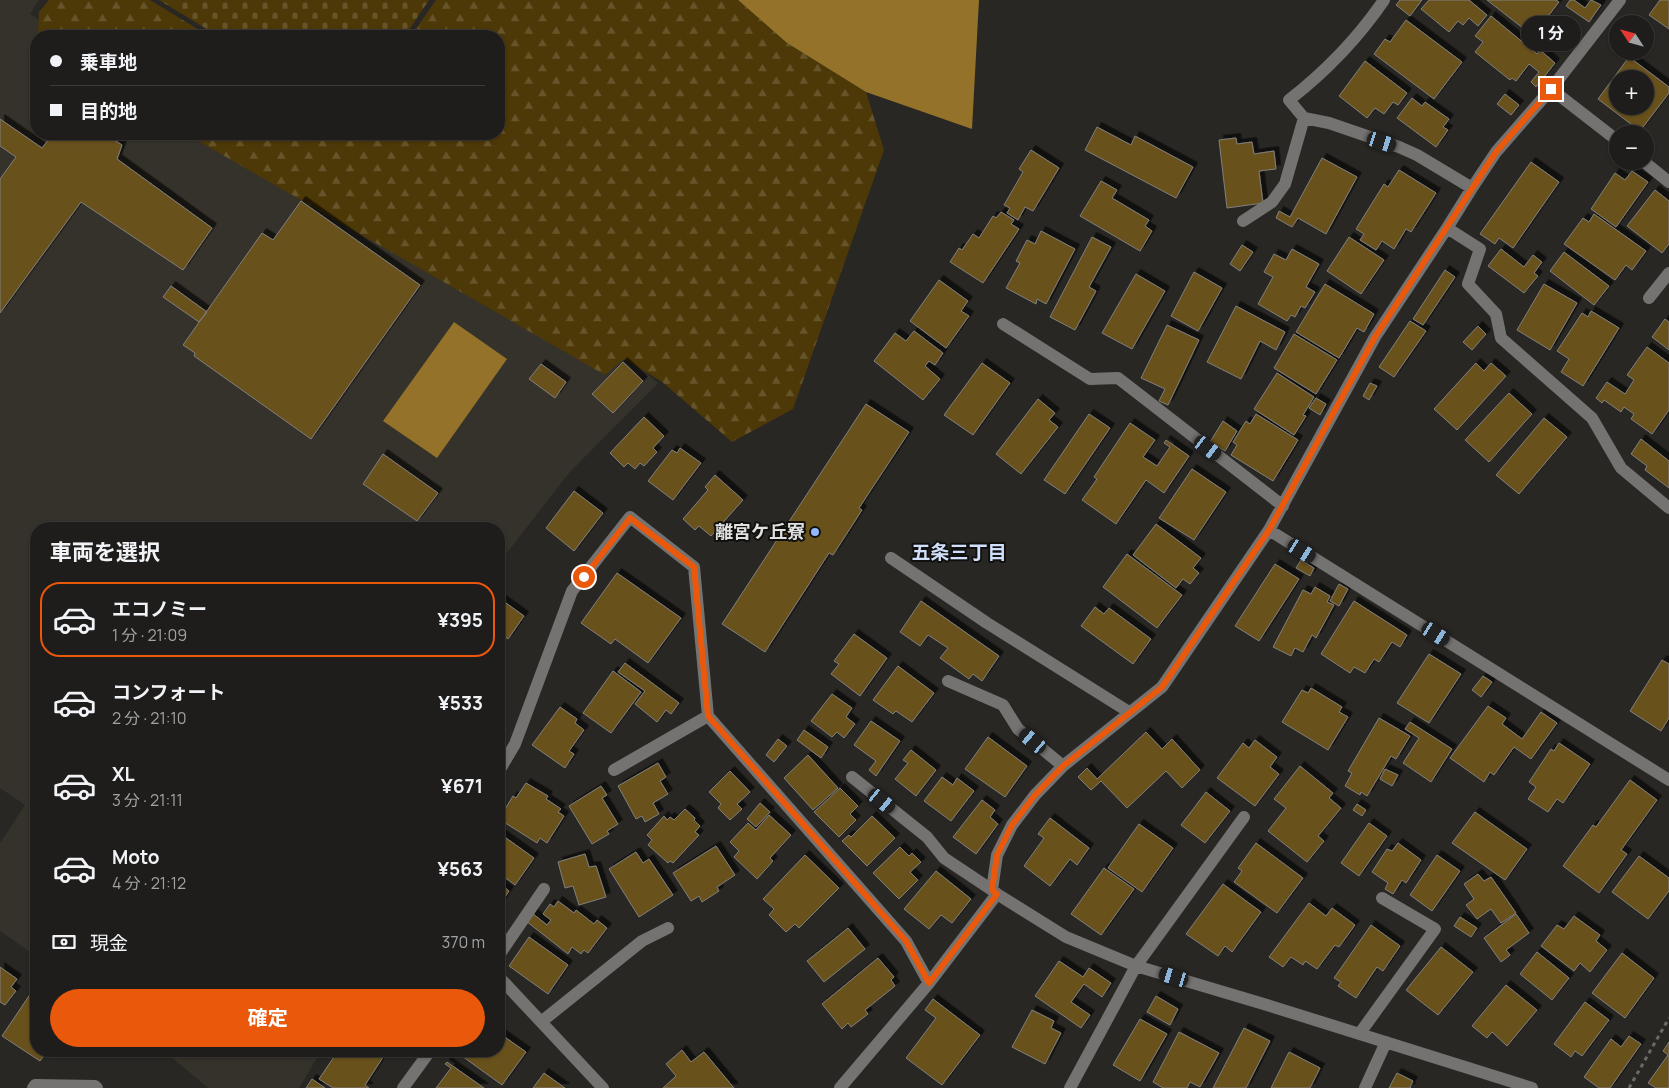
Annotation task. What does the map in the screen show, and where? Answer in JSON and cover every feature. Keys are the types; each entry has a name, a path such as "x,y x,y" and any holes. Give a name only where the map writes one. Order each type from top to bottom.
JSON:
{"street":[{"path":"1384,0 1345,49 1307,86 1289,100 1304,118 1329,123 1400,147 1472,188"},
{"path":"840,1088 929,983 994,892 997,855 1012,825 1035,795 1063,766 1162,687 1269,530 1375,337 1496,152 1551,89 1620,0"},
{"path":"1551,89 1609,134"},
{"path":"1243,220 1272,202 1285,184 1304,118"},
{"path":"1654,170 1669,182"},
{"path":"1447,228 1480,250 1468,284 1496,314 1501,338 1592,418 1621,468 1669,508"},
{"path":"1649,298 1669,273"},
{"path":"1003,324 1090,378 1118,378 1283,506"},
{"path":"505,762 516,744 572,592 630,518 694,567 708,716 906,941 929,983"},
{"path":"1269,530 1669,780"},
{"path":"891,558 988,623 1129,712"},
{"path":"948,681 1002,704 1018,729 1063,766"},
{"path":"614,770 708,716"},
{"path":"852,777 927,837 944,858 1066,937 1136,966 1532,1088"},
{"path":"1070,1088 1136,966 1244,817"},
{"path":"505,946 544,889"},
{"path":"1360,1034 1435,929 1382,898"},
{"path":"541,1022 642,941 668,928"},
{"path":"505,983 603,1088"},
{"path":"1365,1088 1386,1042"},
{"path":"403,1088 426,1057"},
{"path":"32,1088 35,1085 95,1086 97,1088"}],"path":[{"path":"1629,1088 1669,1018"}],"shaded area":[{"path":"0,0 39,0 30,14 56,30 30,30 30,140 233,140 625,355 658,383 569,473 505,555 505,522 30,522 30,952 0,931 0,843 25,805 0,788"},
{"path":"738,0 979,0 972,129 866,92 787,43"},
{"path":"454,322 507,359 437,458 383,421"},
{"path":"171,1057 317,1057 299,1088 208,1088"}],"green space":[{"path":"49,0 150,0 199,30 38,30 39,12"},
{"path":"159,0 429,0 409,30 208,30"},
{"path":"436,0 738,0 787,43 866,92 884,150 793,409 732,442 661,381 624,359 605,375 196,140 505,140 505,30 415,30"}],"building":[{"path":"1400,0 1422,0 1410,16 1396,5"},
{"path":"1429,0 1469,0 1487,15 1478,26 1469,18 1463,25 1458,21 1449,32 1421,9"},
{"path":"1487,0 1556,0 1559,2 1533,36"},
{"path":"1570,0 1574,0 1585,8 1591,0 1601,5 1589,22 1566,6"},
{"path":"1660,0 1669,0 1669,29 1654,18 1654,15 1649,15"},
{"path":"1491,16 1537,54 1540,50 1555,63 1536,87 1531,82 1539,72 1529,64 1516,81 1512,78 1510,80 1475,52 1483,42 1475,36"},
{"path":"1406,20 1462,62 1434,99 1374,54 1385,39 1390,42"},
{"path":"1627,60 1633,60 1646,70 1619,70"},
{"path":"1365,61 1407,93 1398,105 1393,102 1384,114 1375,108 1367,118 1339,96"},
{"path":"1654,76 1669,87 1669,93 1654,113"},
{"path":"1609,84 1609,107 1598,99"},
{"path":"1505,94 1519,105 1511,115 1497,104"},
{"path":"1412,98 1422,106 1425,102 1449,119 1443,127 1448,130 1436,147 1397,118"},
{"path":"1619,115 1652,115 1645,125 1632,125"},
{"path":"0,119 42,148 48,140 114,140 122,145 117,159 212,228 183,270 81,202 0,313 0,179 16,157 0,146"},
{"path":"1097,127 1131,145 1135,136 1193,167 1176,198 1085,150"},
{"path":"1236,138 1237,144 1252,142 1254,154 1274,151 1276,169 1259,171 1263,203 1227,208 1219,140"},
{"path":"1031,150 1059,168 1033,211 1025,207 1018,220 1007,213 1010,208 1004,205 1023,172 1019,169"},
{"path":"1322,158 1357,177 1326,234 1298,218 1292,227 1276,218 1279,211 1290,217"},
{"path":"1531,162 1559,182 1513,248 1499,238 1495,244 1480,234"},
{"path":"1399,170 1436,193 1411,232 1406,229 1394,249 1382,241 1376,250 1360,240 1364,234 1356,229 1384,184 1388,187"},
{"path":"1632,171 1648,182 1616,227 1591,209 1615,173 1625,180"},
{"path":"1101,181 1117,190 1112,198 1149,220 1145,226 1152,231 1140,251 1080,216"},
{"path":"1655,190 1669,201 1669,244 1662,253 1627,226"},
{"path":"301,201 420,285 311,439 194,356 195,353 183,345 262,233 273,240"},
{"path":"1001,212 1014,220 1011,224 1019,229 983,283 950,262 959,248 962,250 973,234 979,238 993,216 996,218"},
{"path":"1594,214 1646,251 1632,270 1626,265 1615,280 1564,244 1583,218 1589,222"},
{"path":"1041,231 1075,249 1046,304 1037,299 1036,304 1006,288 1020,263 1016,261 1027,240 1035,244"},
{"path":"1092,237 1111,247 1089,287 1096,291 1075,330 1050,317"},
{"path":"1349,237 1384,260 1361,294 1327,271"},
{"path":"1242,245 1253,252 1240,271 1230,264"},
{"path":"1292,249 1319,264 1306,287 1315,292 1305,308 1301,306 1295,317 1291,315 1287,321 1258,304 1273,277 1264,272 1274,254 1286,260"},
{"path":"1501,249 1524,267 1533,255 1542,262 1534,273 1538,276 1524,293 1488,266"},
{"path":"1564,252 1609,286 1594,305 1550,271"},
{"path":"1445,270 1455,277 1423,325 1413,319"},
{"path":"1194,272 1222,288 1198,331 1171,316"},
{"path":"1136,274 1165,291 1132,349 1102,333"},
{"path":"939,280 968,301 961,311 969,316 946,348 910,321"},
{"path":"1325,284 1374,314 1364,332 1357,328 1339,358 1296,332"},
{"path":"1544,284 1577,303 1550,350 1517,330"},
{"path":"171,286 207,312 199,322 163,297"},
{"path":"1236,306 1285,332 1276,350 1260,341 1241,379 1207,362"},
{"path":"1591,311 1619,328 1583,386 1561,372 1569,359 1557,351 1582,313 1588,317"},
{"path":"1665,319 1669,322 1669,350 1652,337"},
{"path":"1410,321 1426,331 1394,377 1379,367"},
{"path":"1167,325 1199,340 1168,405 1159,401 1165,389 1141,378"},
{"path":"1478,326 1486,334 1472,350 1463,342"},
{"path":"914,331 943,353 935,365 929,361 925,366 940,379 923,400 874,361 895,333 906,341"},
{"path":"1294,334 1337,360 1316,394 1274,368"},
{"path":"1647,347 1669,363 1669,410 1652,434 1631,419 1634,414 1624,407 1621,412 1604,400 1602,403 1596,398 1607,382 1625,394 1634,380 1627,375"},
{"path":"623,362 643,381 613,413 592,394"},
{"path":"982,363 1010,383 973,435 944,415"},
{"path":"1476,363 1484,371 1491,363 1506,376 1457,430 1434,409"},
{"path":"541,364 566,382 555,398 529,379"},
{"path":"1277,373 1314,397 1303,415 1306,416 1294,435 1254,409"},
{"path":"1370,383 1377,386 1369,400 1363,396"},
{"path":"1509,393 1532,414 1489,462 1465,440"},
{"path":"1316,398 1326,404 1320,415 1309,408"},
{"path":"1038,399 1055,413 1049,420 1058,427 1021,474 996,454"},
{"name":"離宮ケ丘寮","path":"866,404 909,432 859,508 862,510 833,555 829,553 765,652 722,624"},
{"path":"1089,414 1110,428 1065,494 1044,480"},
{"path":"1256,414 1298,440 1273,481 1231,455 1237,445 1233,442 1246,421 1250,424"},
{"path":"644,417 664,436 653,448 657,452 644,466 640,463 635,469 628,463 624,467 610,453"},
{"path":"1544,418 1567,437 1519,494 1496,475"},
{"path":"1223,421 1237,431 1225,451 1210,442"},
{"path":"1130,423 1155,440 1143,457 1157,466 1170,447 1164,443 1166,440 1189,456 1164,493 1146,480 1116,524 1082,500 1097,479 1094,477"},
{"path":"1641,439 1669,461 1669,488 1645,470 1647,466 1631,454"},
{"path":"680,448 701,463 673,500 648,481 672,450 677,453"},
{"path":"383,454 438,493 417,521 363,484"},
{"path":"1192,469 1226,492 1194,540 1159,518"},
{"path":"715,475 743,500 711,536 699,526 695,530 683,519 708,490 705,487"},
{"path":"574,491 603,513 574,551 546,528"},
{"path":"1156,524 1201,558 1193,568 1199,573 1190,584 1183,579 1176,588 1133,555"},
{"path":"1127,554 1182,595 1157,628 1103,587"},
{"path":"1301,560 1314,568 1310,576 1296,568"},
{"path":"1275,564 1299,579 1259,641 1235,626"},
{"path":"617,573 681,618 648,663 615,639 611,644 581,623"},
{"path":"1339,584 1348,589 1339,606 1330,601"},
{"path":"1315,587 1330,596 1327,602 1334,605 1316,638 1312,635 1303,652 1295,648 1291,656 1273,647 1303,590 1311,594"},
{"path":"921,601 999,656 982,681 973,674 969,679 940,658 948,648 928,635 920,646 900,632"},
{"path":"1354,601 1407,635 1400,647 1392,642 1379,662 1374,659 1365,673 1354,667 1350,673 1321,654"},
{"path":"505,602 524,616 508,639 505,637"},
{"path":"1095,607 1104,614 1109,608 1151,639 1133,664 1081,626"},
{"path":"854,634 887,658 860,696 831,674 839,664 834,661"},
{"path":"1429,654 1461,674 1429,723 1397,703"},
{"path":"1662,660 1669,664 1669,718 1661,731 1630,711"},
{"path":"625,663 679,703 671,714 666,710 657,722 635,704 645,691 618,672"},
{"path":"898,666 934,693 912,722 896,711 893,714 873,700"},
{"path":"613,671 641,692 611,733 583,713"},
{"path":"1483,676 1492,682 1481,697 1472,690"},
{"path":"1311,688 1342,707 1339,712 1348,717 1328,750 1282,722 1302,690 1308,693"},
{"path":"832,694 852,708 846,717 855,724 844,738 837,732 832,737 811,721"},
{"path":"1488,706 1506,718 1502,724 1522,739 1541,712 1557,723 1531,759 1514,747 1494,775 1490,772 1484,782 1450,758"},
{"path":"560,707 577,719 575,723 584,730 569,751 574,754 565,768 532,745"},
{"path":"1379,718 1410,736 1396,759 1391,756 1367,796 1361,792 1360,795 1345,786 1352,773 1348,771"},
{"path":"871,721 900,741 876,776 869,770 876,761 854,745"},
{"path":"1410,722 1452,749 1431,782 1403,763 1419,738 1405,729"},
{"path":"804,730 828,747 821,758 797,740"},
{"path":"1146,732 1162,749 1172,739 1200,770 1182,788 1166,771 1127,808 1101,781 1091,790 1078,777 1087,768 1097,779"},
{"path":"988,737 1027,766 1005,797 965,769"},
{"path":"778,739 787,746 774,762 766,755"},
{"path":"1255,740 1277,757 1270,767 1279,774 1255,806 1217,778 1243,743 1249,748"},
{"path":"1559,743 1590,764 1563,803 1557,799 1548,812 1528,799 1536,787 1529,782 1551,749 1554,751"},
{"path":"911,750 936,770 916,796 895,779 908,763 903,760"},
{"path":"808,755 838,788 813,810 784,778"},
{"path":"658,763 666,777 660,781 668,794 653,803 659,814 645,822 642,816 636,819 618,786"},
{"path":"1300,766 1333,793 1329,798 1341,808 1318,836 1324,841 1307,862 1268,831 1286,808 1274,799"},
{"path":"1385,769 1398,775 1392,786 1380,779"},
{"path":"730,771 750,792 737,804 742,809 730,820 718,808 721,804 709,792"},
{"path":"942,777 953,785 957,778 974,791 951,821 924,801"},
{"path":"1630,780 1657,800 1621,850 1627,854 1599,893 1563,866 1593,825 1596,827"},
{"path":"526,783 548,796 546,799 561,809 558,812 564,816 547,843 540,838 537,843 505,823 505,809 513,796 516,798"},
{"path":"601,786 607,795 602,798 618,824 607,831 609,834 592,844 569,806"},
{"path":"840,788 858,806 850,814 856,820 839,837 814,812"},
{"path":"1206,792 1230,811 1205,843 1181,825"},
{"path":"982,800 995,810 990,817 998,824 976,854 953,837"},
{"path":"760,803 770,812 756,827 747,819"},
{"path":"1357,804 1366,810 1362,816 1353,810"},
{"path":"685,809 695,818 694,820 700,826 695,832 699,835 673,863 670,861 668,863 648,845 652,840 647,835 664,816 667,820 670,817 674,820"},
{"path":"1475,812 1527,849 1505,880 1452,843"},
{"path":"769,815 791,835 770,858 773,861 757,879 734,857 739,851 730,842 748,823 756,830"},
{"path":"872,816 895,838 867,866 842,841 849,835 851,837"},
{"path":"1050,818 1089,848 1077,865 1070,859 1050,886 1024,866 1044,838 1038,834"},
{"path":"1369,823 1387,836 1359,876 1341,863"},
{"path":"1139,824 1173,848 1142,892 1108,868"},
{"path":"505,837 534,858 515,885 505,878"},
{"path":"1256,843 1303,878 1277,913 1234,882 1242,871 1238,868"},
{"path":"1398,843 1421,860 1406,883 1402,880 1393,894 1385,889 1388,883 1372,872 1387,849 1392,851"},
{"path":"716,846 735,875 717,887 719,891 702,902 699,896 691,901 673,873"},
{"path":"900,847 909,856 912,853 921,862 910,872 918,880 899,899 873,873"},
{"path":"636,852 643,863 649,859 673,895 639,917 609,869"},
{"path":"585,854 589,867 596,866 606,897 579,905 573,886 565,888 558,862"},
{"path":"805,855 839,888 799,928 795,924 786,932 769,915 774,909 763,899"},
{"path":"1437,855 1460,871 1432,911 1410,895"},
{"path":"1639,856 1669,878 1669,891 1648,919 1612,892"},
{"path":"1104,868 1134,889 1101,935 1071,914"},
{"path":"936,871 971,899 952,923 941,915 929,929 904,909"},
{"path":"1478,874 1484,881 1491,877 1516,913 1501,923 1491,909 1477,919 1466,905 1474,899 1464,884"},
{"path":"1223,884 1261,912 1232,952 1225,946 1218,956 1186,934"},
{"path":"505,888 509,891 505,897"},
{"path":"558,901 574,913 576,910 594,924 597,920 607,928 588,953 584,950 581,954 572,947 568,954 526,921 532,913 547,925 551,920 543,914 550,904 554,907"},
{"path":"1309,903 1326,916 1332,908 1355,925 1339,947 1335,945 1317,969 1305,961 1303,965 1291,957 1283,967 1269,957"},
{"path":"1516,914 1529,933 1506,950 1510,955 1501,962 1484,938"},
{"path":"1574,916 1600,935 1596,941 1607,950 1590,972 1580,963 1574,971 1541,946 1557,925 1564,929"},
{"path":"1460,917 1477,928 1471,937 1454,926"},
{"path":"1371,925 1400,946 1383,971 1377,967 1356,998 1338,986 1341,982 1334,978"},
{"path":"848,928 865,949 824,982 807,961"},
{"path":"529,937 568,965 548,994 509,966"},
{"path":"1441,947 1473,972 1438,1015 1406,990"},
{"path":"1537,952 1569,978 1552,1000 1520,974"},
{"path":"1622,953 1654,978 1625,1018 1592,993"},
{"path":"878,958 894,977 891,980 895,986 865,1010 868,1014 851,1027 848,1023 842,1029 822,1004"},
{"path":"1059,961 1083,977 1089,968 1111,983 1102,997 1084,984 1071,1002 1090,1015 1081,1028 1035,996"},
{"path":"0,967 17,979 11,987 16,991 5,1005 0,1002"},
{"path":"1506,985 1537,1010 1507,1046 1492,1032 1487,1038 1472,1026"},
{"path":"30,994 30,1054 2,1036"},
{"path":"1156,996 1178,1009 1170,1025 1147,1012"},
{"path":"933,999 980,1035 942,1085 906,1058 936,1018 925,1010"},
{"path":"1585,1002 1609,1020 1582,1056 1575,1051 1571,1057 1554,1044"},
{"path":"1032,1010 1054,1021 1051,1028 1061,1033 1045,1064 1012,1047"},
{"path":"1140,1019 1167,1034 1140,1081 1113,1065"},
{"path":"1244,1028 1270,1041 1246,1088 1213,1088"},
{"path":"1179,1032 1219,1053 1200,1087 1190,1082 1187,1088 1163,1088 1153,1082"},
{"path":"1629,1036 1641,1044 1610,1088 1599,1088 1584,1077 1611,1039 1621,1047"},
{"path":"505,1037 526,1052 502,1085 463,1057 505,1057"},
{"path":"1669,1042 1669,1088 1656,1088 1648,1083 1668,1055 1663,1051"},
{"path":"682,1050 691,1062 704,1052 734,1088 663,1088 676,1076 666,1064"},
{"path":"1289,1052 1320,1068 1310,1088 1271,1088"},
{"path":"34,1057 43,1057 40,1061"},
{"path":"334,1057 383,1057 365,1085 369,1088 333,1088 319,1079"},
{"path":"447,1062 484,1088 436,1088 451,1068 445,1064"},
{"path":"544,1073 565,1088 533,1088"},
{"path":"1397,1073 1413,1081 1411,1088 1389,1088"},
{"path":"312,1079 325,1088 306,1088"}],"place":[{"name":"離宮ケ丘寮","path":"815,532"}],"district":[{"name":"五条三丁目","path":"959,552"}],"route":[{"path":"584,577 630,518 694,567 708,716 906,941 929,983 997,894 992,890 997,855 1012,825 1035,795 1063,766 1162,687 1269,530 1375,337 1496,152 1551,89"}]}
